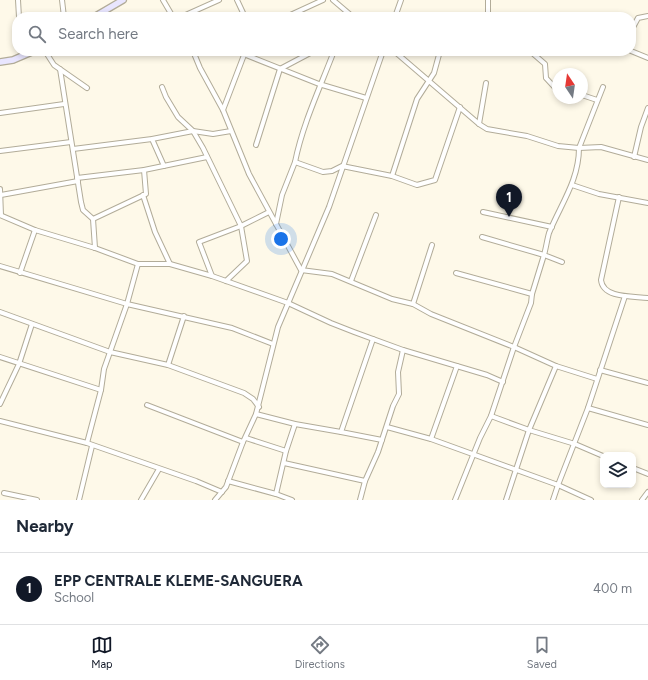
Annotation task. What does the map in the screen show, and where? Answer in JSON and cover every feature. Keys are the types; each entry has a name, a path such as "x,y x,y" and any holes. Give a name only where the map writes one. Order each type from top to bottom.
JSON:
{"street":[{"path":"18,0 19,12"},
{"path":"62,0 63,12"},
{"path":"103,12 123,0"},
{"path":"163,0 170,12"},
{"path":"192,12 219,0"},
{"path":"237,0 243,12"},
{"path":"297,12 323,0"},
{"path":"334,0 347,12"},
{"path":"397,12 401,0"},
{"path":"488,0 489,12"},
{"path":"636,22 638,18 648,16"},
{"path":"636,53 648,58"},
{"path":"0,62 16,56"},
{"path":"49,56 54,64 87,88"},
{"path":"195,56 223,110 249,174 301,270"},
{"path":"223,110 243,56"},
{"path":"249,56 319,84 366,98"},
{"path":"256,145 280,69 305,56"},
{"path":"276,225 282,195 295,162 302,133 319,84 332,56"},
{"path":"216,499 228,481 243,442 259,407 272,344 301,270 329,207 381,56"},
{"path":"400,56 479,124 487,129 527,136 558,146 579,148 601,147 648,160"},
{"path":"392,176 415,105 427,80 434,73 439,56"},
{"path":"536,56 545,64 546,78 552,84"},
{"path":"60,69 64,104 83,210 93,219 94,248"},
{"path":"479,124 486,84"},
{"path":"162,87 178,117 193,131 241,226 247,261 226,281"},
{"path":"455,500 491,416 514,347 531,303 532,294 552,227 572,185 579,158 579,148 603,87"},
{"path":"588,97 597,100"},
{"path":"0,113 64,104"},
{"path":"295,162 323,172 332,171 342,166 392,176 417,186 435,180 460,107"},
{"path":"634,157 641,127 648,108"},
{"path":"73,149 152,140 193,131 213,134 231,131"},
{"path":"152,140 164,166"},
{"path":"0,151 71,142"},
{"path":"1,195 78,180 144,170 207,157"},
{"path":"93,219 146,194 144,170"},
{"path":"572,185 648,203"},
{"path":"0,189 1,215 35,230 94,248 138,264 170,264 212,276 288,303 331,324 403,350 457,366 503,382"},
{"path":"143,195 155,232 170,264"},
{"path":"619,197 601,280 602,287 606,291 625,296 648,298"},
{"path":"212,276 199,242 241,226 269,212"},
{"path":"483,212 552,227"},
{"path":"351,281 376,215"},
{"path":"20,273 35,230"},
{"path":"482,236 544,254 562,262"},
{"path":"413,304 432,245"},
{"path":"87,443 101,390 104,369 127,304 138,264"},
{"path":"0,266 127,304 232,328 272,344"},
{"path":"301,270 326,272 351,281 392,299 413,304 431,314 514,347 556,366 597,379"},
{"path":"456,273 532,294"},
{"path":"553,500 588,408 625,296"},
{"path":"0,312 110,352 168,365 244,393 253,399 259,407"},
{"path":"168,365 184,316"},
{"path":"0,404 19,364 32,324"},
{"path":"341,432 373,339"},
{"path":"360,500 365,481 387,427 393,406 399,394 398,372 403,350"},
{"path":"0,357 101,390"},
{"path":"431,439 457,366"},
{"path":"506,500 529,430 556,366"},
{"path":"600,370 648,383"},
{"path":"147,406 243,442"},
{"path":"588,408 648,425"},
{"path":"256,414 295,424 382,440"},
{"path":"491,416 529,430 575,444 600,455"},
{"path":"0,421 87,443 196,481 222,492"},
{"path":"276,494 286,451 295,424"},
{"path":"387,427 431,439 516,469 558,485 591,500"},
{"path":"246,438 286,451"},
{"path":"79,500 92,446"},
{"path":"284,463 365,481"},
{"path":"141,500 159,469"},
{"path":"636,469 648,474"},
{"path":"228,481 292,500"},
{"path":"642,500 648,492"},
{"path":"4,493 37,500"},
{"path":"216,499 223,500"}],"place":[{"name":"EPP CENTRALE KLEME-SANGUERA","path":"509,217"}]}
